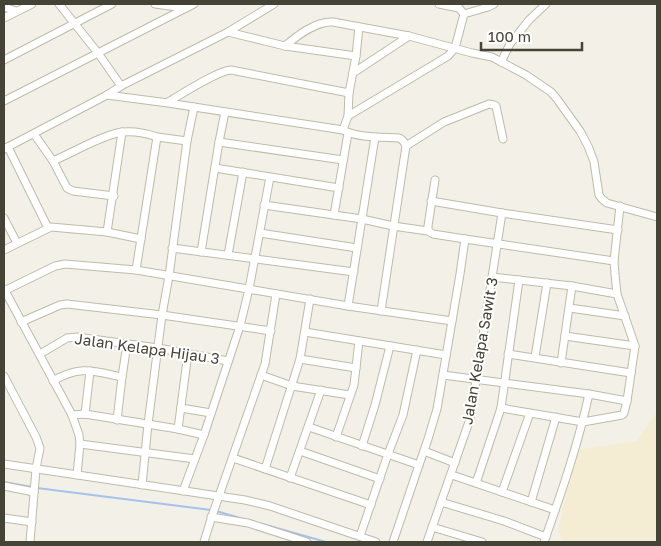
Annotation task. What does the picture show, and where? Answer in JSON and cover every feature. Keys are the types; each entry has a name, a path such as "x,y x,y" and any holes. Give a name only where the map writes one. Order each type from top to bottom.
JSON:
{"street":[{"path":"4,18 32,4"},
{"path":"60,4 98,53 120,86"},
{"path":"4,60 112,4"},
{"path":"155,4 185,8"},
{"path":"4,101 194,4"},
{"path":"48,228 6,148 107,95 120,86 228,32 274,4"},
{"path":"439,4 459,8 464,14"},
{"path":"464,14 494,4"},
{"path":"501,62 510,44 529,20 546,4"},
{"path":"4,7 16,11"},
{"path":"348,116 448,56 456,48 464,14"},
{"path":"285,46 300,34 325,21 339,22 408,36 492,57 526,75 551,92 557,99 575,123 588,146 594,162 600,198 608,203 657,218"},
{"path":"334,215 343,160 349,93 359,27"},
{"path":"228,32 285,46 356,56"},
{"path":"353,73 408,36"},
{"path":"168,103 227,70 349,93"},
{"path":"107,95 194,107 375,137 399,138 404,141 406,146 381,311"},
{"path":"406,146 444,122 489,104 496,106 503,140"},
{"path":"142,485 162,315 187,141 194,107"},
{"path":"201,252 225,112"},
{"path":"53,161 101,139 122,132 133,132 187,141"},
{"path":"107,232 114,196 122,132"},
{"path":"34,134 71,191 114,196"},
{"path":"136,270 157,137"},
{"path":"348,306 375,137"},
{"path":"219,142 343,160"},
{"path":"215,168 339,188"},
{"path":"228,255 244,172"},
{"path":"183,491 196,459 240,326 249,289 270,177"},
{"path":"428,231 435,180"},
{"path":"432,201 618,230"},
{"path":"264,205 362,219 428,231 433,234 614,261"},
{"path":"501,408 583,422 622,415 624,412 635,346 617,294 614,261 620,206"},
{"name":"Jalan Kelapa Sawit 3","path":"427,542 470,419 502,213"},
{"path":"4,218 17,243"},
{"path":"4,250 51,227 107,232 141,239"},
{"path":"260,233 357,248"},
{"path":"393,542 437,409 465,239"},
{"path":"172,248 354,272"},
{"path":"77,474 80,444 79,434 72,415 4,290 60,264 136,270 348,306 452,321"},
{"path":"492,277 547,282 617,294"},
{"path":"476,484 501,408 519,280"},
{"path":"535,357 547,282"},
{"path":"561,363 572,286"},
{"path":"204,542 265,364 276,294"},
{"path":"265,469 300,359 310,299"},
{"path":"21,322 63,304 162,315 270,331"},
{"path":"570,308 625,316"},
{"path":"304,332 446,355"},
{"path":"565,336 635,346"},
{"name":"Jalan Kelapa Hijau 3","path":"40,354 60,341 72,337 158,348 228,360"},
{"path":"336,437 354,384 360,341"},
{"path":"117,420 127,344"},
{"path":"362,446 376,405 390,346"},
{"path":"360,536 403,415 417,350"},
{"path":"178,429 188,353"},
{"path":"508,354 631,373"},
{"path":"300,359 356,368"},
{"path":"53,381 74,371 90,371 122,377"},
{"path":"85,414 90,371"},
{"path":"261,375 292,386 350,395"},
{"path":"443,375 589,394 627,401"},
{"path":"4,376 38,443 39,453 30,542"},
{"path":"290,478 321,390"},
{"path":"441,502 504,521 545,539 583,422 589,394"},
{"path":"181,408 211,413"},
{"path":"502,492 530,413"},
{"path":"72,415 85,414 204,435"},
{"path":"531,502 556,417"},
{"path":"309,427 419,465"},
{"path":"80,444 196,459"},
{"path":"300,451 380,479"},
{"path":"424,451 455,463"},
{"path":"233,458 371,505"},
{"path":"4,463 36,471 77,474 218,498 245,500 270,506 376,542"},
{"path":"452,475 555,510"},
{"path":"4,486 34,490"},
{"path":"211,517 248,523 307,542"},
{"path":"4,518 32,522"},
{"path":"432,527 482,542"}],"shaded area":[{"path":"657,412 657,542 563,542 558,530 577,450 637,441"}],"waterway":[{"path":"4,482 32,487"},
{"path":"37,488 211,510"},
{"path":"216,511 247,520"},
{"path":"259,523 326,542"}]}
